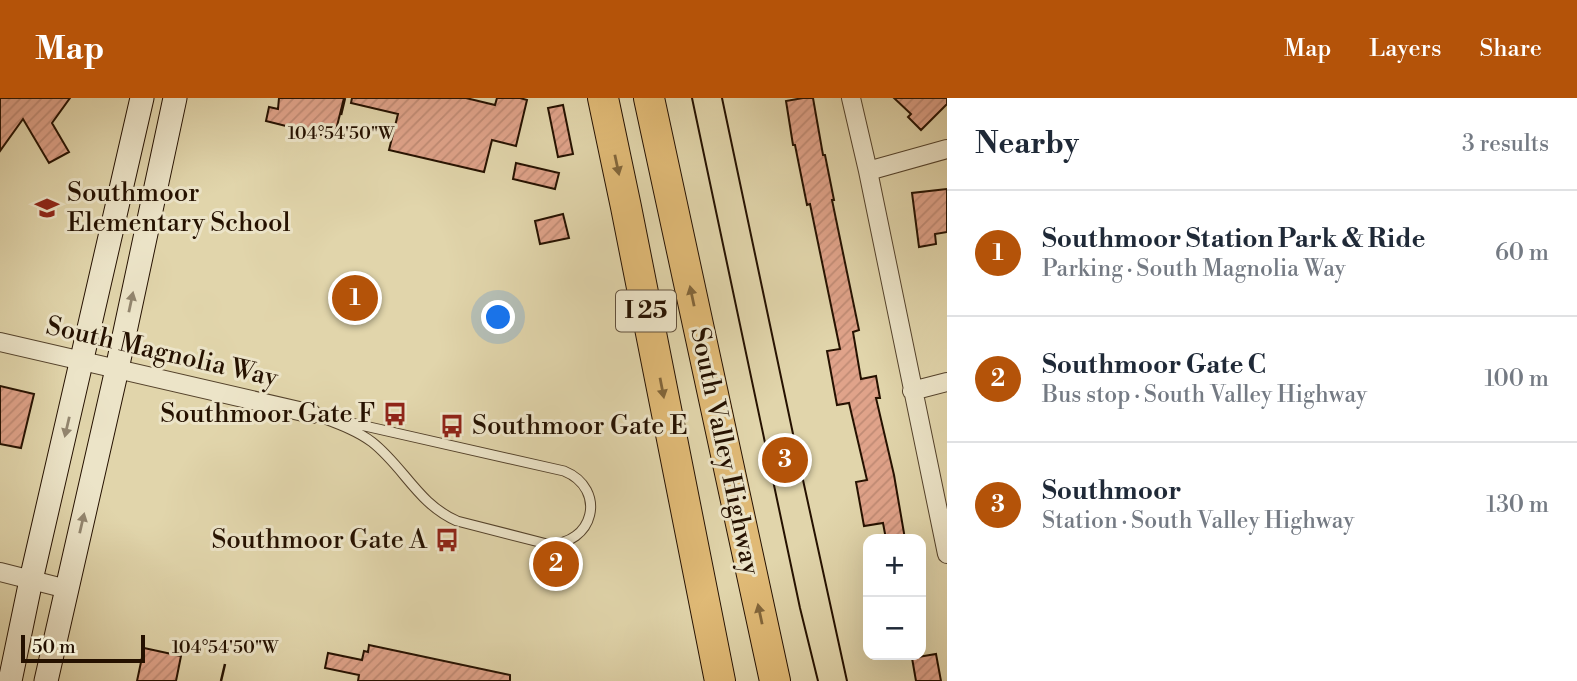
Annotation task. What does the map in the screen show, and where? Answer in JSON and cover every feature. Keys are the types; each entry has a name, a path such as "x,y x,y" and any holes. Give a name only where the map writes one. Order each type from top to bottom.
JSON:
{"highway":[{"name":"South Valley Highway","path":"603,98 720,681"},
{"name":"South Valley Highway","path":"649,98 775,681"}],"main road":[{"path":"10,681 142,98"},
{"path":"46,681 175,98"}],"street":[{"path":"851,98 947,554"},
{"path":"868,171 947,149"},
{"name":"South Magnolia Way","path":"0,342 312,414"},
{"path":"912,391 947,382"},
{"path":"0,572 67,589"}],"lane":[{"path":"312,414 564,471 578,478 587,491 591,505 588,522 582,532 573,539 547,544 457,521 430,505 373,443 359,434 312,414"}],"building":[{"path":"0,98 70,98 52,123 69,152 49,163 23,119 0,151"},
{"path":"279,98 344,98 334,138 266,121 269,107 278,109"},
{"path":"352,98 466,98 495,105 497,98 527,100 516,146 492,140 484,172 389,150 398,114 351,103"},
{"path":"813,98 859,330 853,332 861,379 876,376 880,398 876,398 904,534 885,534 883,523 864,526 856,482 867,480 849,403 837,405 827,351 840,349 810,204 807,205 793,145 786,101"},
{"path":"894,98 947,98 947,104 921,130 908,117 911,114"},
{"path":"563,105 573,154 558,157 548,108"},
{"path":"516,163 559,173 555,189 513,179"},
{"path":"947,189 947,232 935,234 936,244 919,247 912,193"},
{"path":"563,214 569,238 540,244 535,221"},
{"path":"0,386 34,394 21,448 0,444"},
{"path":"369,645 510,675 510,681 358,681 359,675 325,668 328,653 362,660"},
{"path":"144,648 181,656 176,681 137,681"},
{"path":"936,654 941,681 916,681 912,660 926,660 926,656"}],"tram line":[{"path":"692,98 800,608 818,681"},
{"path":"722,98 847,681"}],"place":[{"name":"Southmoor Elementary School","path":"47,208"},
{"name":"Southmoor Station Park & Ride","path":"355,298"},
{"name":"Southmoor Gate F","path":"395,414"},
{"name":"Southmoor Gate E","path":"452,426"},
{"name":"Southmoor","path":"785,460"},
{"name":"Southmoor Gate A","path":"447,540"},
{"name":"Southmoor Gate C","path":"556,564"}]}
